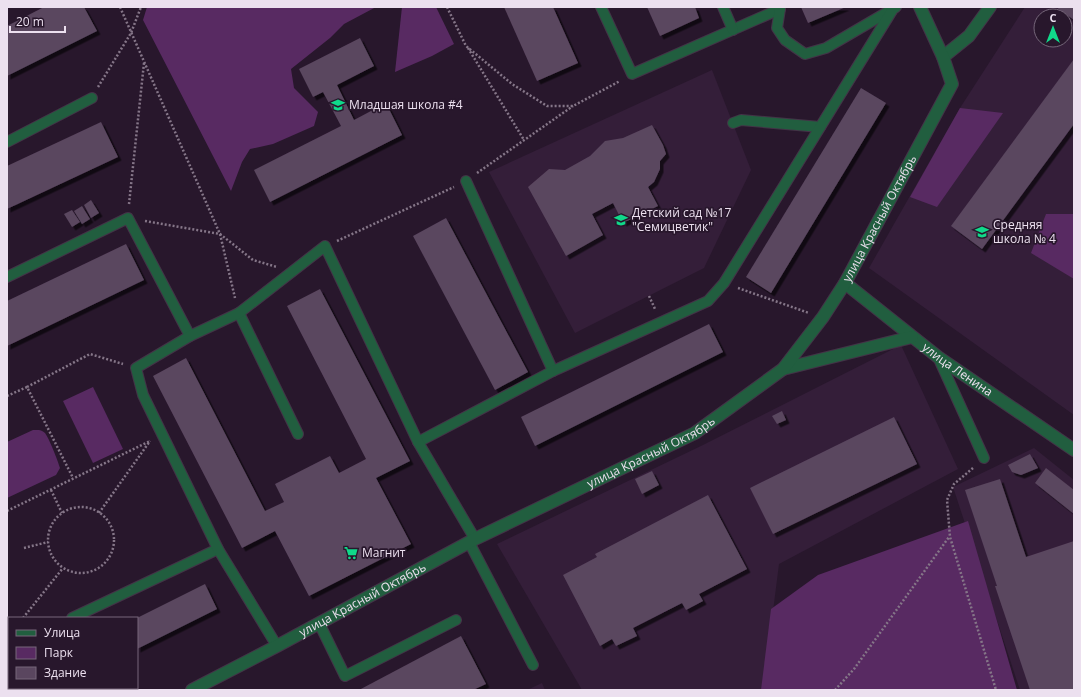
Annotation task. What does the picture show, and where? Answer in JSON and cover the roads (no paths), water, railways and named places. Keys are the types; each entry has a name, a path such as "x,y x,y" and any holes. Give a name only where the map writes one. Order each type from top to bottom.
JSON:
{"street":[{"name":"улица Красный Октябрь","path":"192,690 278,646 472,541 695,433 784,369 823,317 846,283 952,84 943,56 920,7"},
{"path":"943,56 969,36 990,7"},
{"name":"улица Ленина","path":"846,283 938,357 1074,450"},
{"path":"784,369 912,336"}],"lane":[{"path":"601,7 632,74 733,30 779,8"},
{"path":"723,7 733,30"},
{"path":"779,8 776,28 785,40 805,54 826,48 894,8"},
{"path":"418,442 553,371 708,301 724,283 894,8"},
{"path":"7,142 92,98"},
{"path":"733,123 741,120 820,127"},
{"path":"466,181 553,371"},
{"path":"7,277 128,218 190,336"},
{"path":"278,646 218,549 143,395 136,368 190,336 239,313 324,246 418,442 472,541 533,665"},
{"path":"239,313 298,434"},
{"path":"938,357 984,458"},
{"path":"74,617 218,549"},
{"path":"319,623 345,676 456,620"}],"place":[{"name":"Младшая школа #4","path":"338,105"},
{"name":"Детский сад №17 \"Семицветик\"","path":"621,220"},
{"name":"Средняя школа № 4","path":"982,232"},
{"name":"Магнит","path":"351,553"}]}
